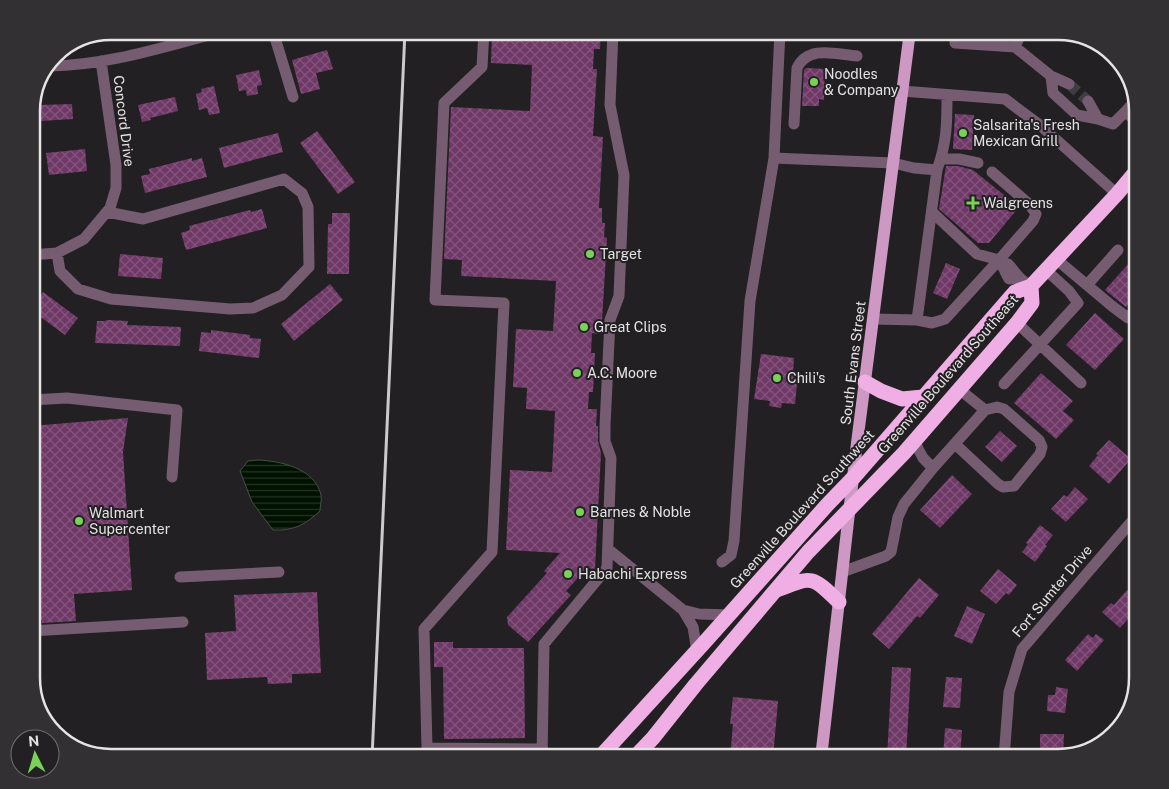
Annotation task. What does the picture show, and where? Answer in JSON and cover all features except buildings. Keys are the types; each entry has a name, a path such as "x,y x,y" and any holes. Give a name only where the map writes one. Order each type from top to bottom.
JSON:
{"highway":[{"name":"Greenville Boulevard Southeast","path":"851,507 909,447 1032,303 1025,282 1051,264 1129,180"},
{"name":"Greenville Boulevard Southwest","path":"607,749 730,615 827,504 854,478 1025,282"},
{"path":"865,382 902,399 923,397"},
{"path":"643,749 773,592 851,507"},
{"path":"773,592 804,580 819,583 839,602"},
{"path":"616,749 622,732"}],"main road":[{"name":"South Evans Street","path":"822,749 865,382 909,40"}],"street":[{"path":"57,66 101,61 188,40"},
{"path":"276,40 293,97"},
{"path":"444,749 427,748 424,629 492,552 504,303 434,300 444,102 482,67 484,40"},
{"path":"544,749 542,738 544,644 607,568 611,458 605,441 610,320 619,296 624,175 610,105 613,40"},
{"path":"722,562 731,555 734,541 750,301 774,158 780,40"},
{"path":"955,40 955,43 1016,47 1051,76 1069,84"},
{"path":"1016,47 1018,40"},
{"path":"794,124 796,68 800,61 812,53 856,56"},
{"name":"Concord Drive","path":"40,254 57,253 84,239 107,212 116,188 116,165 101,61"},
{"path":"1051,76 1053,93 1077,115 1113,124 1129,108"},
{"path":"902,91 1005,99 1040,126 1117,194"},
{"path":"917,320 939,164 944,149 947,128 947,95"},
{"path":"1088,101 1098,119"},
{"path":"1126,111 1129,114"},
{"path":"774,158 893,164 914,168 959,159 978,163"},
{"path":"873,319 932,322 945,318 981,278 1000,262 1033,221 1036,214 1030,205 992,172"},
{"path":"57,253 60,271 78,289 111,299 230,309 253,308 282,295 309,267 308,207 302,193 284,179 143,219 107,212"},
{"path":"932,212 977,254 1008,264 1025,282"},
{"path":"1087,285 1118,250"},
{"path":"1051,264 1087,285 1129,317"},
{"path":"1004,384 1078,302 1051,264"},
{"path":"1016,323 1081,383"},
{"path":"959,389 985,410"},
{"path":"40,400 67,398 176,410 172,477"},
{"path":"842,572 886,556 891,552 898,517 904,504 933,468 985,410 1004,409 1039,440 1042,447 1040,454 1014,486 1004,487 998,484 955,444"},
{"path":"909,447 912,456 922,458 933,468"},
{"name":"Fort Sumter Drive","path":"1005,749 1009,692 1022,649 1129,524"},
{"path":"608,549 683,610 693,627 697,651"},
{"path":"180,578 280,572"},
{"path":"683,610 699,614 730,615"},
{"path":"40,630 184,622"}],"shaded area":[{"path":"258,460 286,464 312,478 321,495 320,511 298,526 273,530 252,502 240,471 248,461"}],"tunnel":[{"path":"1069,84 1088,101"}],"railway":[{"path":"372,749 405,40"}],"place":[{"name":"Noodles & Company","path":"814,82"},
{"name":"Salsarita's Fresh Mexican Grill","path":"963,133"},
{"name":"Walgreens","path":"973,203"},
{"name":"Target","path":"590,254"},
{"name":"Great Clips","path":"584,327"},
{"name":"A.C. Moore","path":"577,373"},
{"name":"Chili's","path":"777,378"},
{"name":"Barnes & Noble","path":"580,512"},
{"name":"Walmart Supercenter","path":"79,521"},
{"name":"Habachi Express","path":"568,574"}]}
